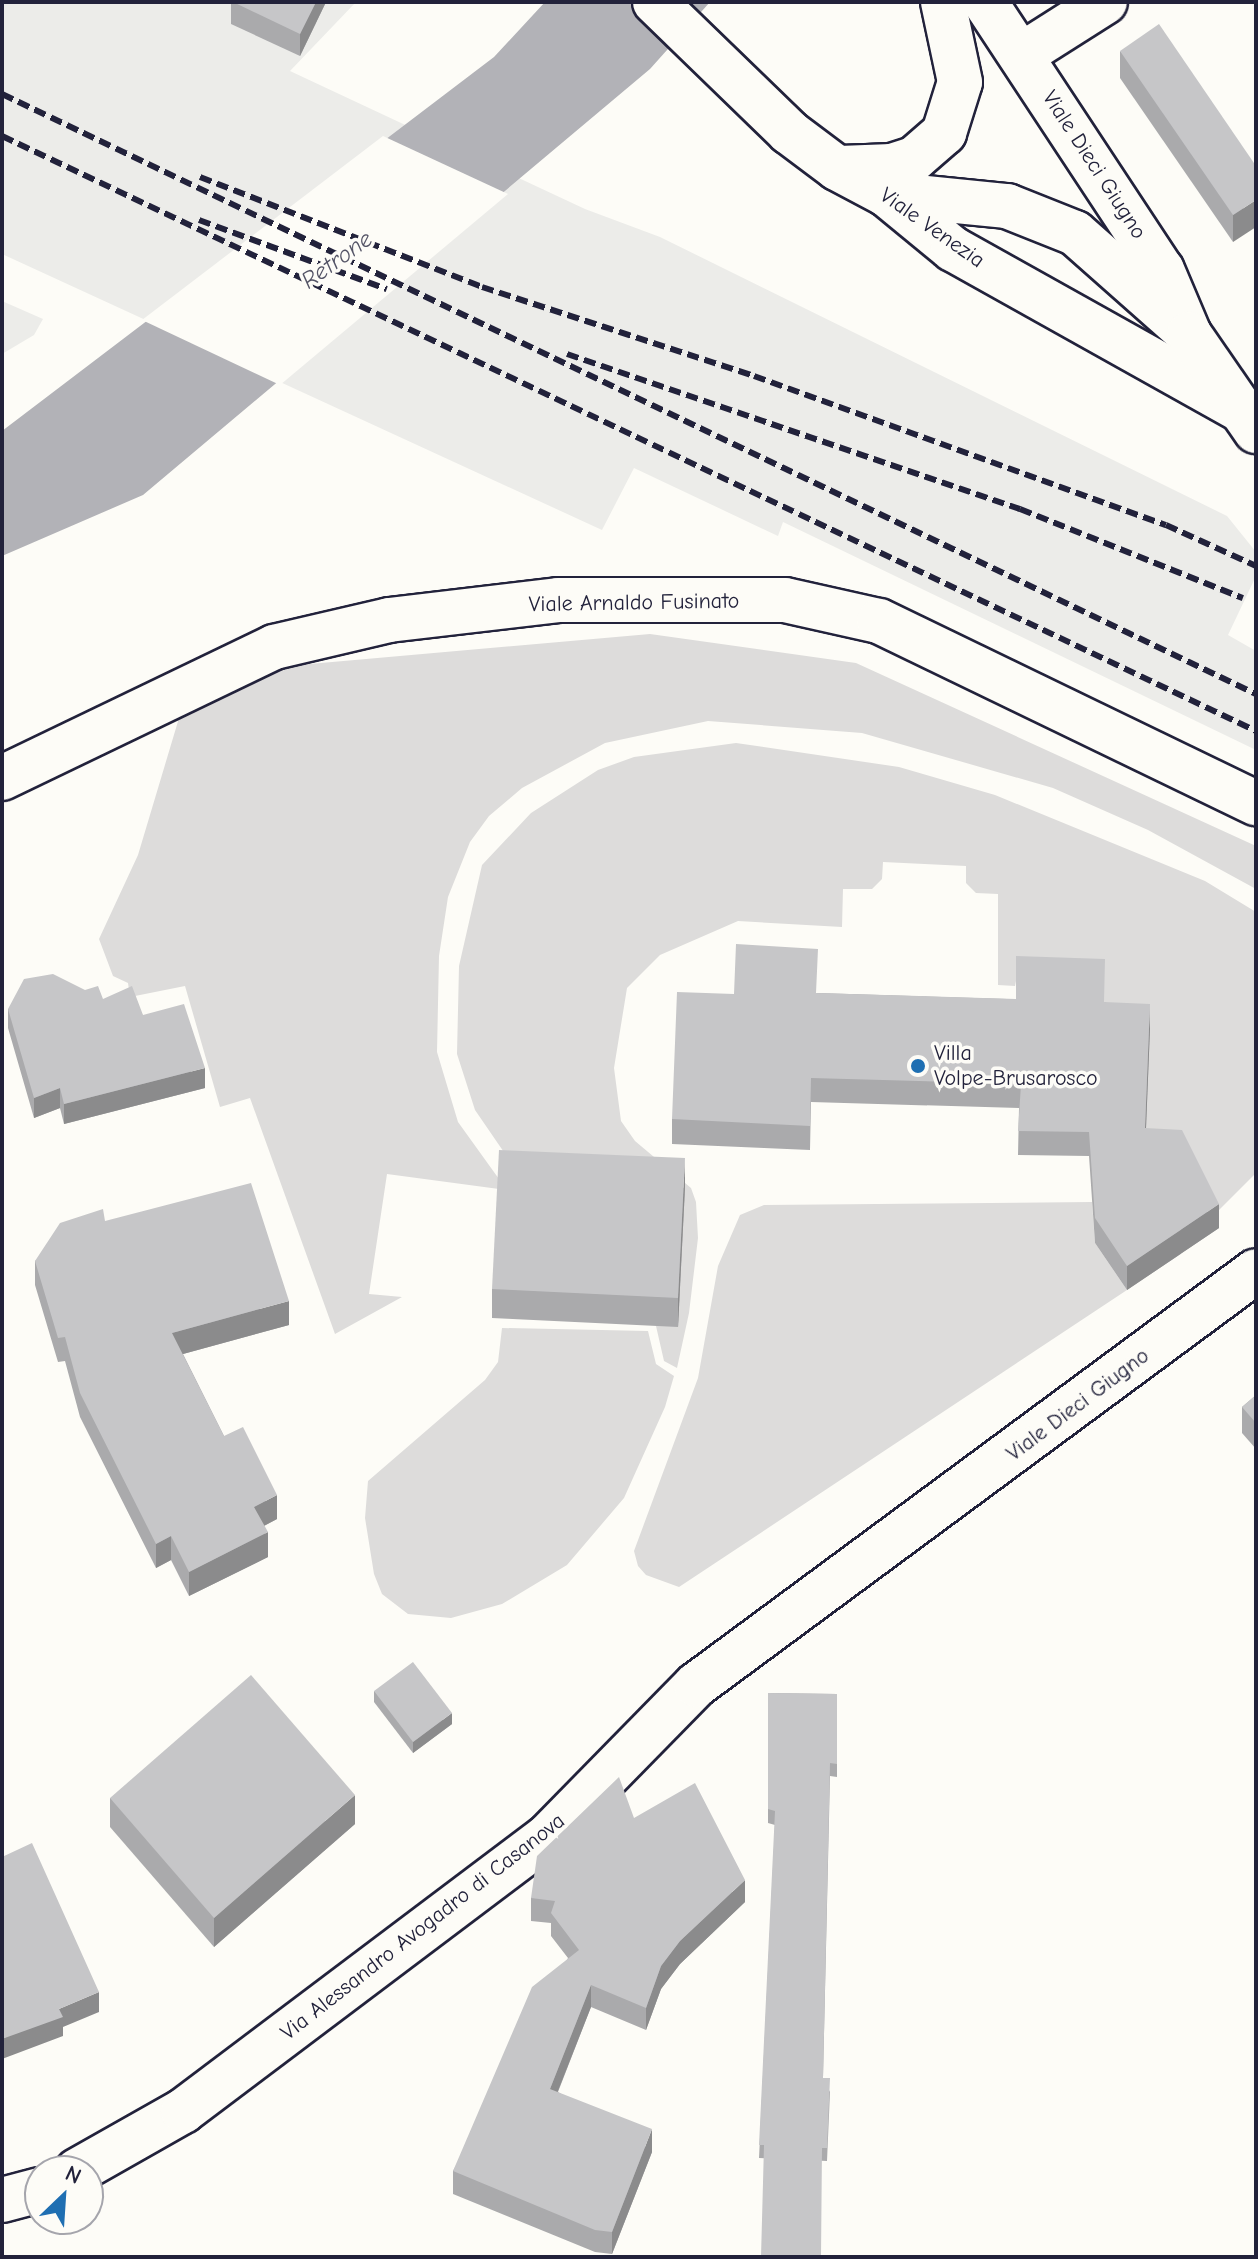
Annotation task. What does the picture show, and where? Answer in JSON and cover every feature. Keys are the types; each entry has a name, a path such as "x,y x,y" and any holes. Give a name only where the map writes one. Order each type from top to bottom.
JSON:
{"street":[{"name":"Viale Venezia","path":"655,2 747,93 837,168 886,194 953,249 1248,421"},
{"path":"837,168 892,166 914,159 944,133 960,82 943,2"},
{"name":"Viale Dieci Giugno","path":"985,2 1023,54 1162,270 1189,334 1248,421"},
{"path":"1023,54 1105,2"},
{"name":"Viale Dieci Giugno","path":"886,194 1007,206 1053,223 1101,252 1189,334"},
{"name":"Viale Arnaldo Fusinato","path":"2,778 274,647 389,620 558,600 785,600 879,621 1256,803"},
{"name":"Viale Dieci Giugno","path":"900,1539 1256,1271"},
{"name":"Via Alessandro Avogadro di Casanova","path":"104,2156 183,2111 548,1836 696,1685 900,1539"},
{"path":"2,2200 24,2194"}],"shaded area":[{"path":"2,2 356,2 290,71 585,209 660,237 1227,516 1256,552 1256,576 1228,635 1256,651 1256,750 783,522 778,536 634,468 602,530 2,254"},
{"path":"2,301 43,319 34,335 2,354"},
{"path":"650,634 856,663 1256,846 1256,889 1148,830 1053,788 862,733 708,721 605,743 522,788 489,816 470,842 448,897 439,956 437,1052 458,1122 499,1179 499,1189 387,1174 369,1294 402,1297 335,1334 250,1098 220,1107 185,986 130,997 128,983 113,976 99,939 138,855 179,718 287,666"},
{"path":"736,743 899,767 995,795 1205,881 1256,912 1256,1173 1212,1217 1145,1153 1104,1026 1104,983 1016,981 1015,986 998,985 998,894 976,893 966,883 966,866 883,862 882,879 872,889 843,889 842,927 738,921 660,955 627,988 614,1068 621,1121 635,1141 691,1188 696,1202 698,1238 689,1313 677,1368 664,1361 656,1326 523,1180 475,1110 457,1054 459,966 482,865 531,813 598,770 634,757"},
{"path":"1092,1202 1095,1243 1127,1290 679,1587 646,1575 638,1566 634,1551 698,1378 718,1266 740,1215 764,1205"},
{"path":"502,1328 648,1331 656,1364 674,1376 665,1407 624,1498 567,1565 502,1604 451,1618 408,1614 382,1594 374,1574 365,1518 368,1481 485,1380 498,1362"}],"water":[{"name":"Retrone","path":"545,2 710,2 650,69 143,495 2,556 2,431 494,57"}],"pier":[{"path":"383,136 508,194 280,385 142,320"}],"building":[{"path":"233,2 316,2 300,34"},
{"path":"1159,24 1256,166 1256,200 1233,215 1120,51"},
{"path":"736,944 818,949 816,993 1016,999 1016,956 1105,959 1104,1002 1150,1004 1145,1128 1182,1130 1219,1204 1127,1266 1095,1218 1089,1132 1018,1131 1021,1084 811,1078 810,1126 672,1119 677,992 734,994"},
{"path":"53,974 85,990 98,986 103,999 132,986 143,1015 184,1004 205,1068 64,1104 60,1088 34,1098 8,1009 24,979"},
{"path":"499,1150 685,1158 678,1298 492,1289"},
{"path":"251,1183 289,1301 172,1333 224,1436 243,1427 277,1495 254,1507 268,1532 189,1572 171,1536 156,1544 80,1393 65,1337 58,1338 35,1261 60,1223 103,1209 105,1221"},
{"path":"1256,1395 1256,1423 1242,1407"},
{"path":"413,1662 452,1713 413,1742 374,1691"},
{"path":"251,1675 355,1795 214,1918 110,1798"},
{"path":"768,1693 837,1694 837,1764 830,1763 823,2078 830,2078 827,2148 822,2148 821,2257 761,2257 764,2145 759,2145 775,1811 768,1809"},
{"path":"619,1777 634,1818 695,1783 745,1880 680,1941 661,1966 646,2008 591,1985 550,2089 652,2129 612,2232 595,2230 453,2171 532,1987 579,1950 551,1913 555,1901 531,1898 537,1856"},
{"path":"32,1843 99,1992 59,2009 63,2017 2,2039 2,1857"}],"railway":[{"path":"2,94 1256,694"},
{"path":"2,136 1256,731"},
{"path":"200,177 482,287 754,376 1166,525 1256,566"},
{"path":"199,220 387,289"},
{"path":"567,354 1020,509 1243,598"}],"place":[{"name":"Villa Volpe-Brusarosco","path":"918,1066"}]}
